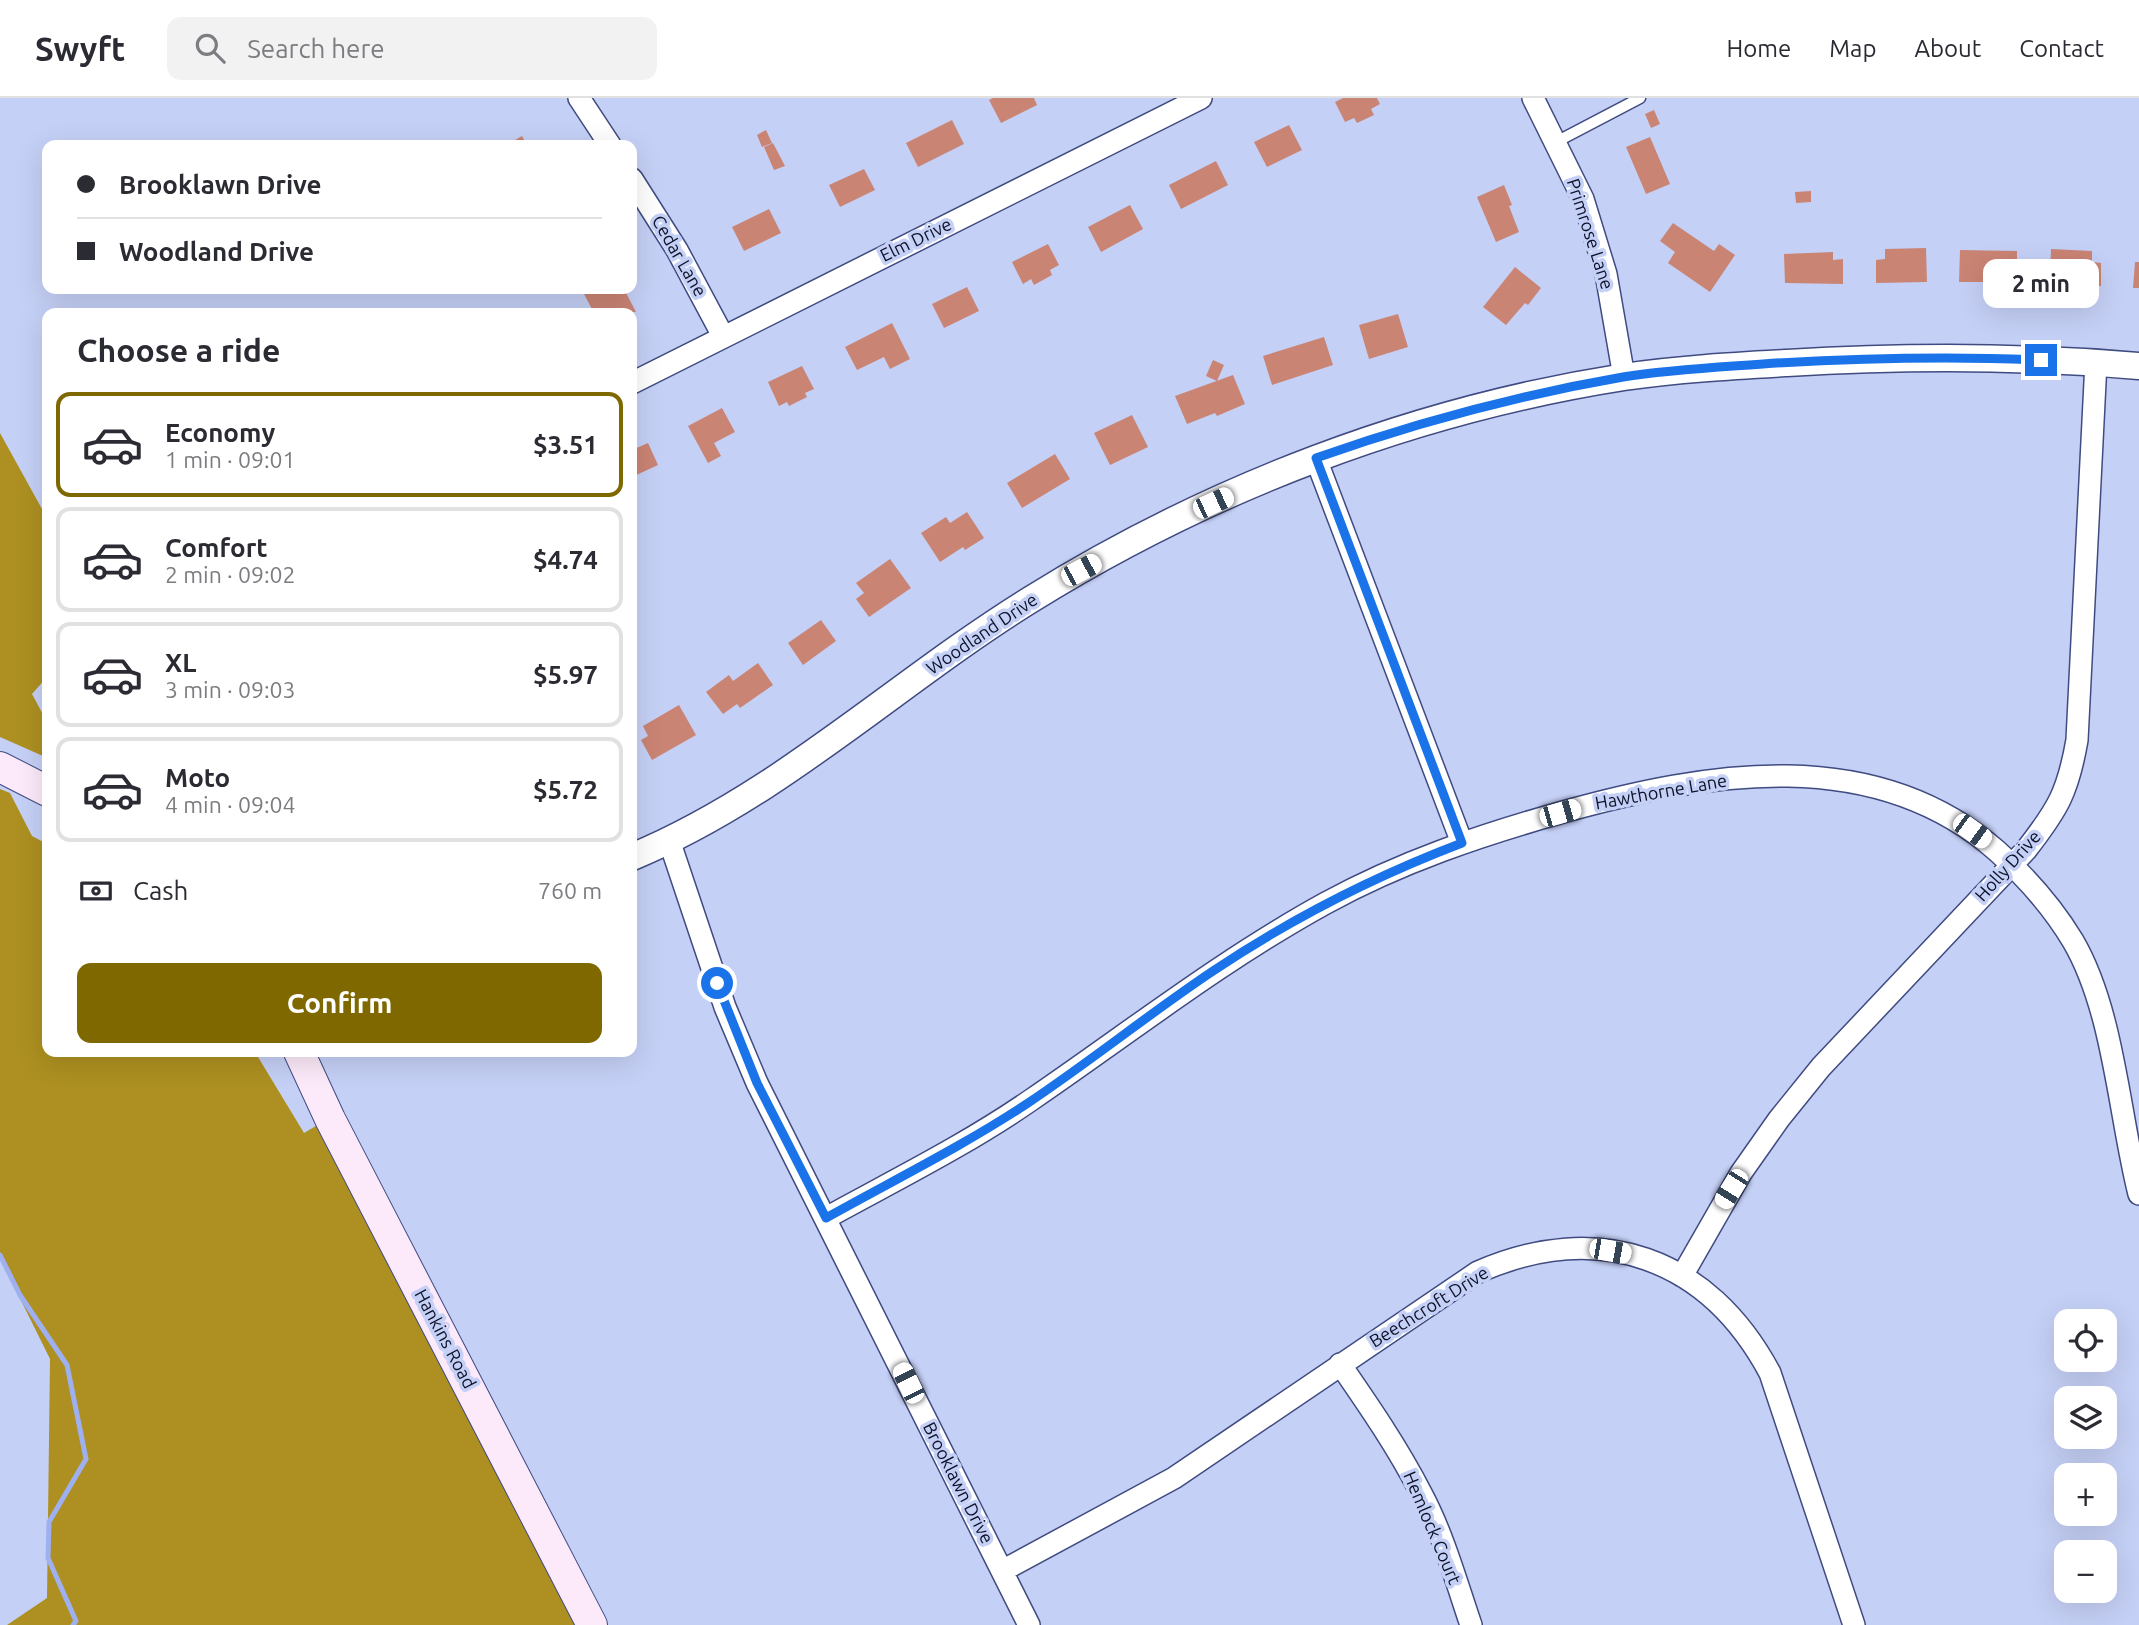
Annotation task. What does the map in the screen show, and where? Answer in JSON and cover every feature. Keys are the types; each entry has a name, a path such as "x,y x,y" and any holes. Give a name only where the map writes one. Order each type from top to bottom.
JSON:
{"main road":[{"path":"0,767 42,788"},
{"name":"Hankins Road","path":"301,1057 330,1119 592,1625"}],"street":[{"path":"579,98 607,140"},
{"name":"Elm Drive","path":"637,380 1201,98"},
{"name":"Primrose Lane","path":"1533,98 1583,199 1605,274 1624,377"},
{"name":"Cedar Lane","path":"637,187 677,250 723,337"},
{"name":"Woodland Drive","path":"637,855 719,814 772,781 1001,618 1042,593 1156,530 1266,478 1316,458 1450,416 1624,377 1718,367 1906,358 2014,359 2139,366"},
{"name":"Holly Drive","path":"1682,1276 1741,1173 1821,1067 2026,850 2053,814 2068,786 2077,740 2096,362"},
{"path":"1316,458 1462,843"},
{"name":"Hawthorne Lane","path":"826,1218 978,1135 1029,1102 1213,971 1271,934 1390,871 1523,823 1644,792 1780,775 1848,780 1887,790 1933,808 1960,822 2012,864 2037,889 2059,919 2088,970 2097,996 2139,1194"},
{"name":"Brooklawn Drive","path":"669,840 725,1007 757,1083 1029,1625"},
{"name":"Beechcroft Drive","path":"1002,1571 1174,1478 1478,1272 1534,1253 1563,1248 1596,1249 1642,1258 1682,1276 1719,1302 1756,1348 1770,1373 1854,1625"},
{"name":"Hemlock Court","path":"1340,1364 1384,1429 1422,1495 1446,1550 1471,1625"}],"lane":[{"path":"1556,142 1640,98"}],"shaded area":[{"path":"0,433 42,509 42,683 32,694 42,713 42,756 0,737"},
{"path":"0,789 10,793 32,836 42,841 42,1057 258,1057 304,1133 331,1117 592,1625 7,1625 47,1598 50,1359 0,1258"}],"building":[{"path":"1034,98 1037,105 1001,123 989,100"},
{"path":"1343,98 1377,98 1380,104 1371,109 1374,115 1357,123 1354,118 1345,122 1335,102"},
{"path":"1654,110 1660,124 1651,128 1645,114"},
{"path":"952,120 964,144 918,167 906,143"},
{"path":"1289,125 1302,150 1267,167 1254,142"},
{"path":"766,130 772,143 762,147 757,135"},
{"path":"1650,137 1670,184 1646,194 1626,147"},
{"path":"773,143 785,166 774,170 764,147"},
{"path":"1216,161 1228,185 1181,209 1169,185"},
{"path":"864,169 875,190 840,207 829,185"},
{"path":"1504,185 1519,232 1496,242 1477,197"},
{"path":"1811,191 1811,202 1796,203 1795,192"},
{"path":"1130,205 1143,229 1101,252 1088,227"},
{"path":"769,209 781,233 744,251 732,227"},
{"path":"1673,223 1714,251 1719,244 1735,255 1710,292 1668,263 1675,252 1660,241"},
{"path":"1048,244 1059,265 1050,270 1052,275 1034,285 1031,279 1023,284 1012,262"},
{"path":"1926,248 1927,282 1876,283 1876,260 1885,259 1885,249"},
{"path":"2051,249 2092,251 2092,262 2101,263 2101,286 2050,284"},
{"path":"1960,250 2017,251 2017,282 1959,282"},
{"path":"1833,252 1833,260 1843,259 1843,284 1785,283 1784,254"},
{"path":"2135,262 2139,262 2139,288 2133,288"},
{"path":"1515,267 1541,288 1528,305 1525,303 1506,325 1483,307"},
{"path":"967,287 979,311 944,328 932,304"},
{"path":"584,294 627,294 634,308 591,308"},
{"path":"1398,314 1408,347 1369,359 1359,325"},
{"path":"892,323 910,359 890,369 884,357 857,370 845,347"},
{"path":"1324,337 1333,365 1272,385 1263,356"},
{"path":"1213,360 1224,365 1217,381 1206,376"},
{"path":"802,366 814,389 805,393 807,397 789,406 787,402 779,406 768,382"},
{"path":"1233,375 1245,404 1217,416 1215,413 1187,424 1175,396"},
{"path":"722,408 735,432 714,443 721,456 708,463 688,426"},
{"path":"1132,415 1148,447 1110,465 1094,433"},
{"path":"648,443 658,465 637,475 637,448"},
{"path":"1055,454 1070,479 1022,508 1007,483"},
{"path":"967,512 984,538 965,550 963,547 940,562 921,533 946,517 950,523"},
{"path":"890,559 911,588 869,617 856,599 864,593 856,583"},
{"path":"821,620 836,641 803,665 788,643"},
{"path":"758,663 773,685 740,708 737,704 723,714 706,692 729,675 733,681"},
{"path":"679,705 696,735 652,760 641,740 648,736 643,726"}],"waterway":[{"path":"0,1255 20,1295 67,1365 86,1459 49,1522 48,1558 76,1621 73,1625"}],"route":[{"path":"717,983 757,1083 826,1218 978,1135 1029,1102 1213,971 1271,934 1390,871 1462,843 1316,458 1450,416 1624,377 1811,361 1906,358 2041,360"}]}
